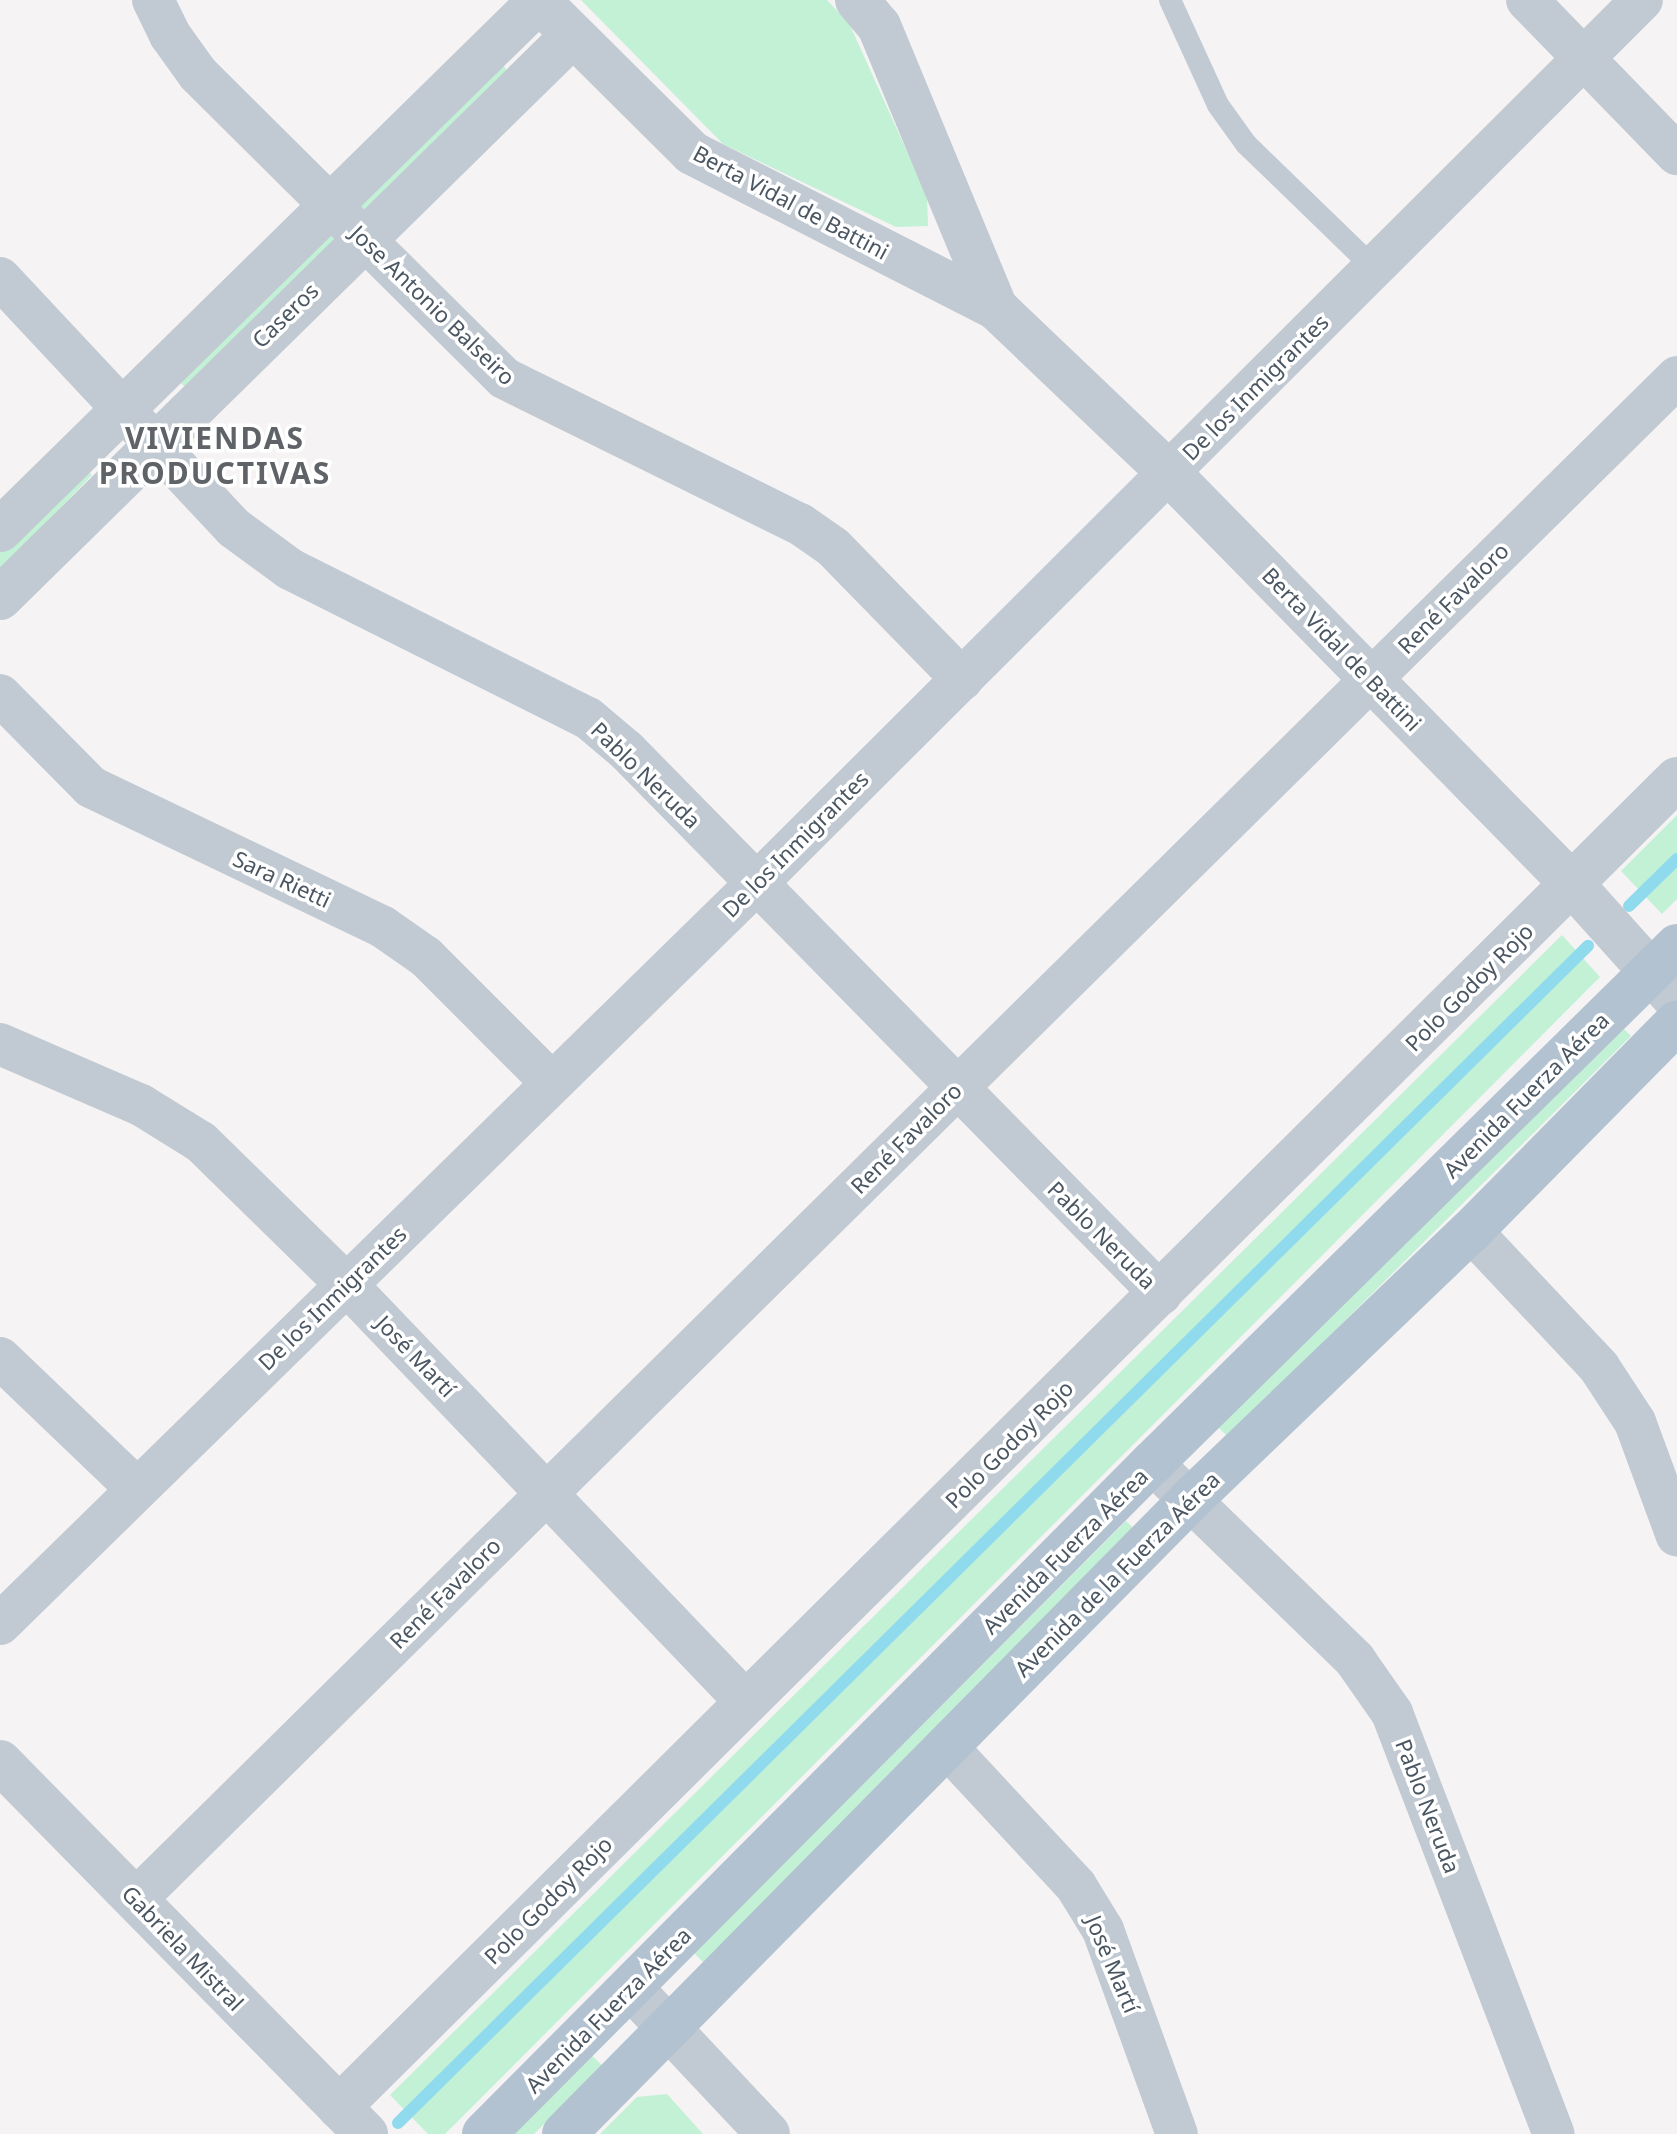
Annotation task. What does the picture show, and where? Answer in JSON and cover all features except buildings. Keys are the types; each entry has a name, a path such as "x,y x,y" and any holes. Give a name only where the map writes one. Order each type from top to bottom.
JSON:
{"main road":[{"name":"Avenida Fuerza Aérea","path":"484,2134 1152,1463 1668,973"},
{"name":"Avenida de la Fuerza Aérea","path":"564,2134 1190,1500 1471,1231 1677,1022"}],"street":[{"name":"Jose Antonio Balseiro","path":"153,0 170,35 198,74 504,378 800,524 833,547 962,679"},
{"name":"Berta Vidal de Battini","path":"857,0 879,26 996,308"},
{"path":"1527,0 1677,154"},
{"name":"De los Inmigrantes","path":"0,1624 755,885 1642,0"},
{"path":"0,530 120,408 539,1"},
{"name":"Berta Vidal de Battini","path":"539,1 692,153 996,308 1169,473 1572,884 1668,973"},
{"name":"Caseros","path":"0,598 154,443 572,36"},
{"name":"Pablo Neruda","path":"0,278 234,528 290,569 588,718 626,750 755,885 1161,1294"},
{"name":"René Favaloro","path":"136,1899 1677,377"},
{"name":"Sara Rietti","path":"0,695 91,787 383,927 416,950 552,1083"},
{"name":"Polo Godoy Rojo","path":"352,2120 747,1703 1677,779"},
{"name":"José Martí","path":"0,1044 141,1105 201,1142 346,1284 747,1703"},
{"path":"1471,1231 1599,1367 1635,1422 1677,1536"},
{"path":"0,1358 137,1489"},
{"name":"Pablo Neruda","path":"1152,1463 1355,1660 1392,1713 1554,2134"},
{"name":"José Martí","path":"946,1746 1076,1886 1103,1930 1177,2134"},
{"name":"Gabriela Mistral","path":"0,1762 352,2120"},
{"path":"631,1988 768,2134"}],"lane":[{"path":"1170,0 1218,105 1246,144 1374,268"}],"green space":[{"path":"581,0 827,0 849,23 927,196 928,226 896,227 723,144"},
{"path":"498,60 507,70 185,387 175,378"},
{"path":"82,466 92,475 0,570 0,551"},
{"path":"1677,815 1677,899 1662,914 1621,871"},
{"path":"1562,935 1600,977 445,2134 428,2134 390,2095"},
{"path":"1620,1025 1631,1036 1228,1437 1217,1426"},
{"path":"1126,1521 1138,1532 706,1965 694,1953"},
{"path":"591,2055 603,2066 534,2134 512,2134"},
{"path":"667,2094 703,2134 600,2134 637,2097"}],"waterway":[{"path":"1629,906 1677,859"},
{"path":"398,2123 1588,946"}],"district":[{"name":"VIVIENDAS PRODUCTIVAS","path":"215,455"}]}
